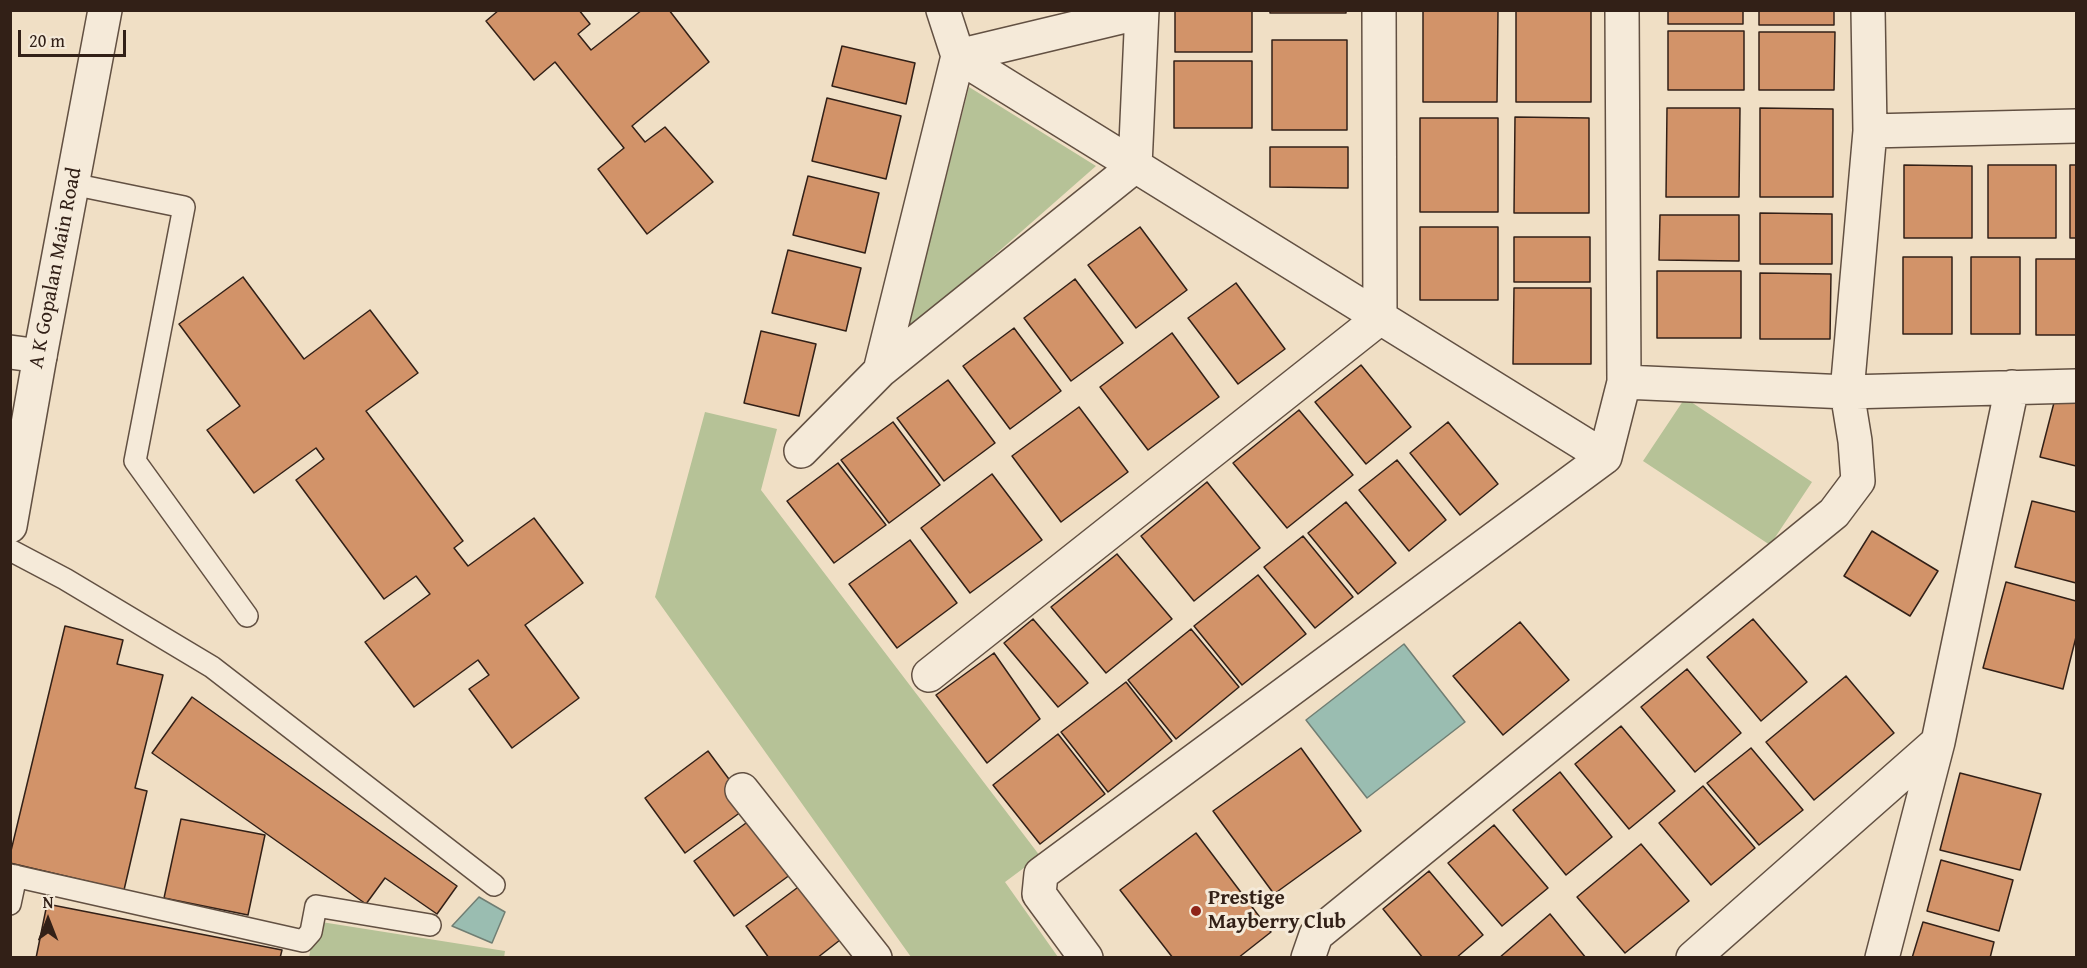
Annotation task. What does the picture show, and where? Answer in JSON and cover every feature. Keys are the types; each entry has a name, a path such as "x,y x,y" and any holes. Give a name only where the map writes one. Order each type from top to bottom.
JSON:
{"street":[{"name":"A K Gopalan Main Road","path":"10,526 25,354 72,184 105,10"},
{"path":"880,371 958,56 943,10"},
{"path":"1379,10 1380,318"},
{"path":"1086,957 1039,894 1041,874 1605,457 1624,382 1622,10"},
{"path":"1308,957 1316,935 1834,513 1858,481 1855,441 1847,392 1870,131 1868,10"},
{"path":"801,451 880,371 1136,166 1142,11 958,56"},
{"path":"958,56 1605,457"},
{"path":"1870,131 2076,126"},
{"path":"929,675 1380,318"},
{"path":"1624,382 1847,392 2076,386"},
{"path":"1882,957 1938,742 2012,387"},
{"path":"1693,957 1938,742"},
{"path":"742,790 875,957"}],"lane":[{"path":"72,184 184,207 135,461 247,616"},
{"path":"10,550 65,579 212,667 494,885"},
{"path":"10,904 13,875 302,949 311,932 316,906 430,925"}],"green space":[{"path":"969,87 1096,166 907,332"},
{"path":"1685,398 1812,482 1770,545 1643,461"},
{"path":"705,412 777,429 761,490 1040,856 1005,882 1058,957 911,957 655,597"},
{"path":"315,921 505,951 504,958 309,958"}],"water":[{"path":"1404,644 1465,722 1367,798 1306,720"},
{"path":"479,897 505,912 492,943 452,926"}],"building":[{"path":"499,10 579,10 590,24 578,34 591,50 642,10 669,10 709,62 632,126 645,142 665,127 713,182 647,234 598,169 624,148 555,62 534,80 486,21"},
{"path":"1175,10 1252,10 1252,52 1175,52"},
{"path":"1270,10 1346,10 1346,13 1270,13"},
{"path":"1423,10 1498,10 1497,102 1423,102"},
{"path":"1516,10 1591,10 1591,102 1516,102"},
{"path":"1668,10 1743,10 1743,24 1668,24"},
{"path":"1759,10 1834,10 1834,25 1759,25"},
{"path":"1668,31 1744,31 1744,90 1668,90"},
{"path":"1759,32 1835,32 1834,90 1759,90"},
{"path":"1272,40 1347,40 1347,130 1272,130"},
{"path":"842,46 915,63 906,104 832,86"},
{"path":"1174,61 1252,61 1252,128 1174,128"},
{"path":"827,98 901,116 886,179 812,161"},
{"path":"1667,108 1740,108 1739,197 1666,197"},
{"path":"1760,108 1833,109 1833,197 1760,197"},
{"path":"1515,117 1589,118 1589,213 1514,213"},
{"path":"1420,118 1498,118 1498,212 1420,212"},
{"path":"1270,147 1348,147 1348,188 1270,187"},
{"path":"1904,165 1972,166 1972,238 1904,238"},
{"path":"1988,165 2056,165 2056,238 1988,238"},
{"path":"2070,165 2076,165 2076,238 2070,238"},
{"path":"808,176 879,193 865,253 793,235"},
{"path":"1760,213 1832,214 1832,264 1760,264"},
{"path":"1660,215 1739,215 1739,261 1659,260"},
{"path":"1140,227 1187,290 1136,328 1088,265"},
{"path":"1420,227 1498,227 1498,300 1420,300"},
{"path":"1514,237 1590,237 1590,282 1514,282"},
{"path":"788,250 861,268 846,331 772,313"},
{"path":"1903,257 1952,257 1952,334 1903,334"},
{"path":"1971,257 2020,257 2020,334 1971,334"},
{"path":"2036,259 2076,259 2076,335 2036,335"},
{"path":"1657,271 1741,271 1741,338 1657,338"},
{"path":"1760,273 1831,274 1830,339 1760,339"},
{"path":"243,277 304,359 370,310 418,373 366,411 463,541 454,548 468,566 534,518 583,583 525,625 579,698 512,748 469,689 489,675 478,660 414,707 365,642 430,594 416,576 384,599 296,480 324,459 316,448 254,493 207,430 240,406 179,324"},
{"path":"1075,279 1123,343 1071,381 1024,318"},
{"path":"1236,283 1285,349 1238,384 1188,318"},
{"path":"1514,288 1591,288 1591,364 1513,364"},
{"path":"1014,328 1061,391 1010,429 963,366"},
{"path":"761,331 816,344 799,416 744,403"},
{"path":"1172,333 1219,397 1148,450 1100,387"},
{"path":"1361,365 1411,427 1366,464 1315,402"},
{"path":"948,380 995,443 944,481 897,418"},
{"path":"2057,391 2076,396 2076,466 2040,457"},
{"path":"1079,407 1128,472 1061,522 1012,456"},
{"path":"1299,410 1353,475 1287,528 1233,463"},
{"path":"893,422 940,485 889,523 841,460"},
{"path":"1448,422 1498,484 1460,515 1410,453"},
{"path":"1397,460 1446,520 1409,551 1359,490"},
{"path":"838,463 886,525 834,563 787,501"},
{"path":"992,474 1042,540 970,593 921,528"},
{"path":"1207,482 1260,548 1194,601 1141,536"},
{"path":"2032,501 2076,512 2076,583 2015,567"},
{"path":"1346,502 1396,563 1358,594 1308,533"},
{"path":"1872,531 1938,571 1910,616 1844,576"},
{"path":"1303,536 1353,597 1315,628 1264,567"},
{"path":"910,540 957,603 897,648 849,584"},
{"path":"1117,554 1172,619 1106,673 1051,607"},
{"path":"1258,575 1306,634 1242,685 1194,626"},
{"path":"2006,582 2076,601 2076,637 2063,689 1983,668"},
{"path":"1033,619 1088,683 1058,707 1004,643"},
{"path":"1753,619 1807,682 1761,721 1707,657"},
{"path":"1520,622 1569,680 1503,735 1453,676"},
{"path":"65,626 123,640 117,664 163,675 135,788 147,791 124,890 10,863 10,855"},
{"path":"1191,629 1239,687 1176,739 1128,680"},
{"path":"994,653 1040,719 987,763 936,695"},
{"path":"1687,669 1741,733 1695,772 1641,707"},
{"path":"1846,676 1894,733 1814,800 1766,742"},
{"path":"1126,682 1172,741 1108,792 1061,732"},
{"path":"192,697 457,886 437,914 385,878 366,904 152,753"},
{"path":"1621,726 1675,791 1629,829 1575,764"},
{"path":"1058,734 1105,794 1040,844 993,785"},
{"path":"1301,748 1361,831 1274,894 1213,811"},
{"path":"1751,748 1803,810 1759,845 1707,783"},
{"path":"708,751 749,806 685,853 645,798"},
{"path":"1560,772 1612,837 1566,875 1513,810"},
{"path":"1960,773 2041,794 2020,870 1940,850"},
{"path":"1703,786 1755,848 1711,885 1659,823"},
{"path":"757,815 798,869 734,916 694,861"},
{"path":"181,819 265,835 248,915 164,898"},
{"path":"1494,825 1548,888 1502,926 1448,863"},
{"name":"Prestige Mayberry Club","path":"1196,833 1271,932 1238,958 1173,958 1120,890"},
{"path":"1641,844 1689,901 1625,953 1577,897"},
{"path":"1941,860 2013,880 1999,931 1927,911"},
{"path":"1429,871 1483,935 1456,958 1423,958 1383,909"},
{"path":"809,879 849,933 817,958 769,958 746,926"},
{"path":"47,904 282,950 280,958 36,958"},
{"path":"1550,914 1586,958 1499,958"},
{"path":"1923,922 1994,942 1990,958 1912,958"}],"place":[{"name":"Prestige Mayberry Club","path":"1196,911"}]}
